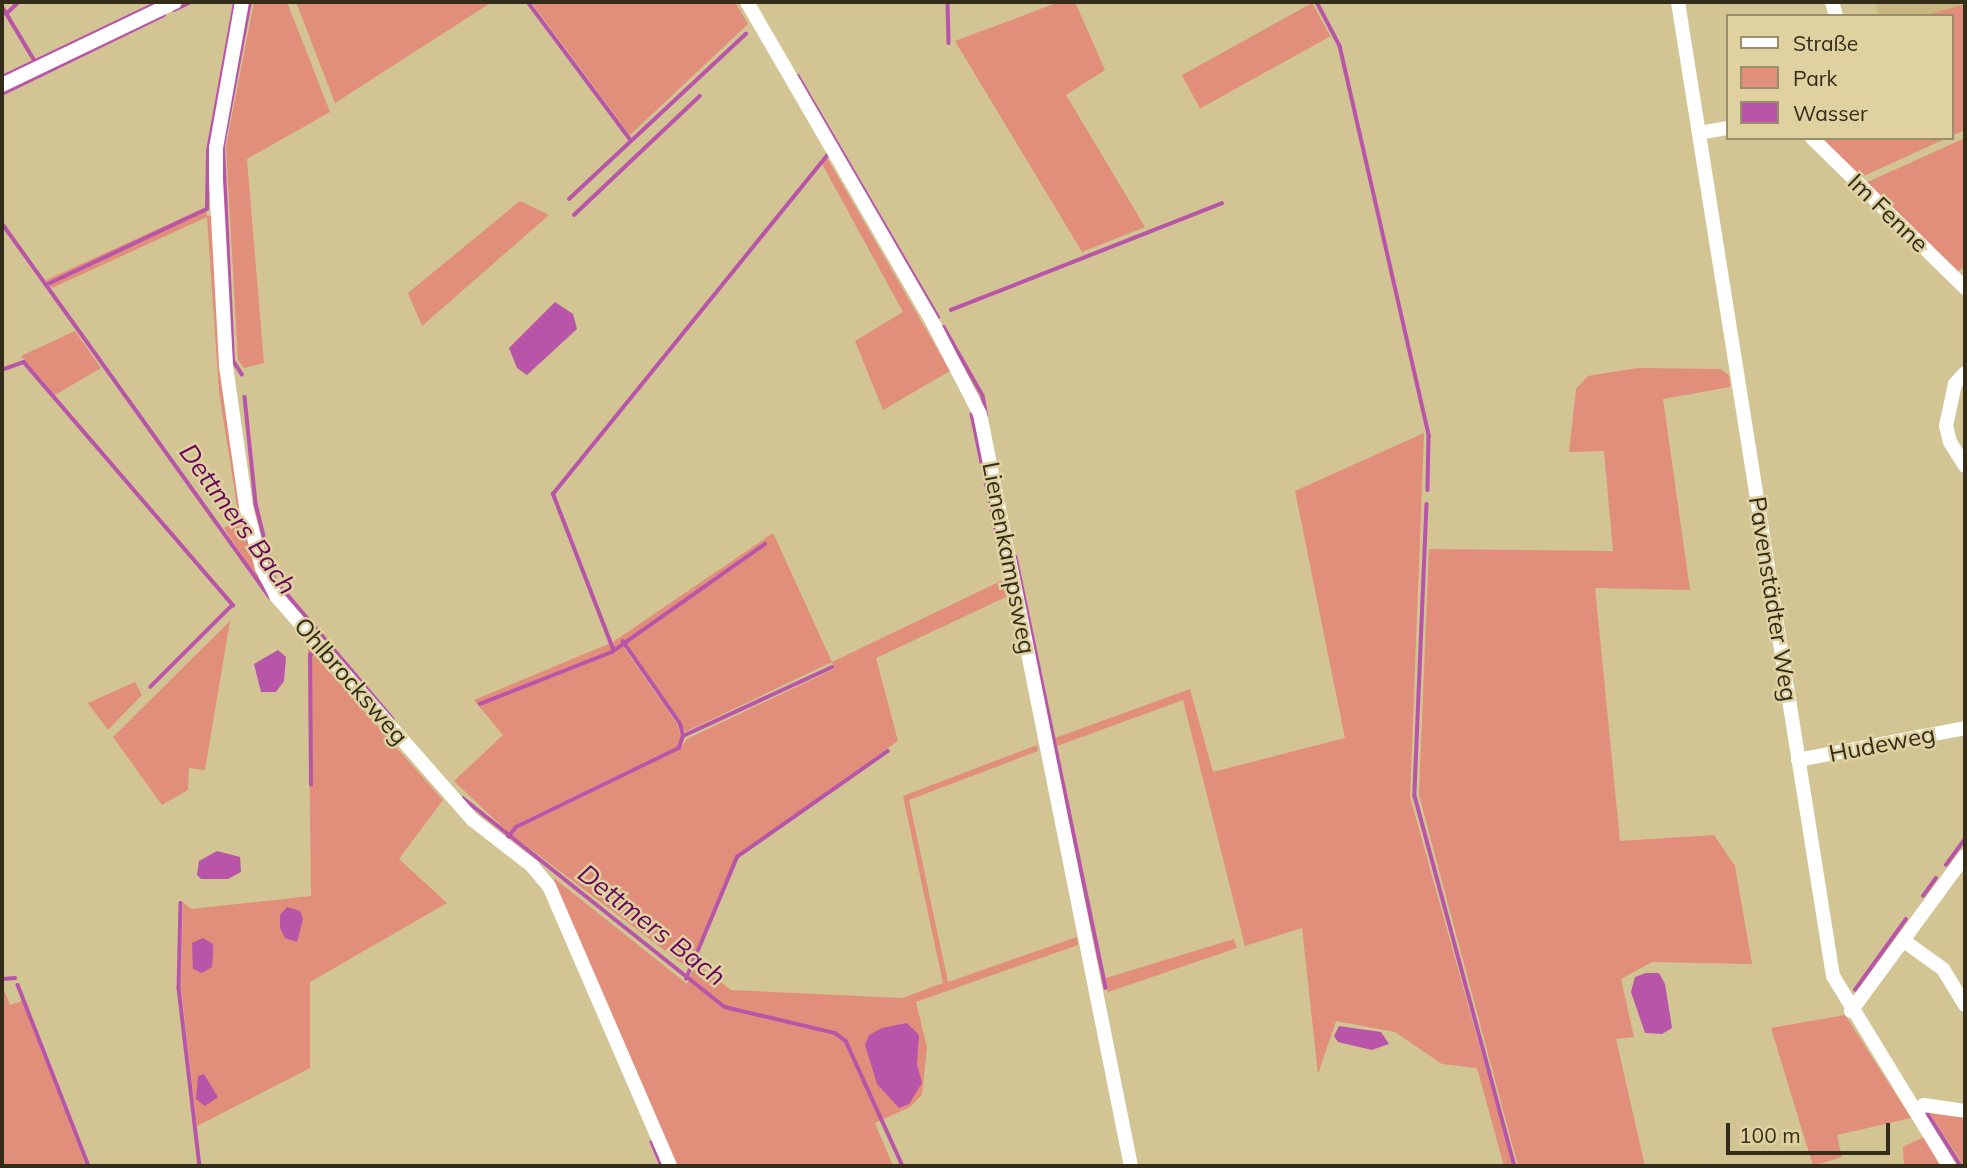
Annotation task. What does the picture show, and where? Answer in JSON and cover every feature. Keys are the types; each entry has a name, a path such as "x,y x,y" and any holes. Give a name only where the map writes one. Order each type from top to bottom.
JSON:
{"street":[{"path":"2,85 175,2"},
{"name":"Ohlbrocksweg","path":"242,2 216,148 216,180 226,366 246,507 262,568 276,596 473,820 532,866 549,886 670,1166"},
{"name":"Lienenkampsweg","path":"747,2 937,328 980,414 1131,1166"},
{"name":"Pavenstädter Weg","path":"1678,2 1833,976 1851,1010 1949,1166"},
{"path":"1699,133 1726,128"},
{"name":"Im Fenne","path":"1814,140 1965,288"},
{"path":"1965,373 1955,384 1947,426 1950,442 1965,466"},
{"name":"Hudeweg","path":"1798,760 1965,728"},
{"path":"1851,1010 1905,941 1965,856"},
{"path":"1905,941 1943,969 1965,1005"},
{"path":"1915,1110 1924,1105 1965,1111"}],"shaded area":[{"path":"1875,2 1959,2 1960,6 1930,14 1878,14"}],"green space":[{"path":"254,2 287,2 330,112 247,159 264,363 244,368 238,360 226,146"},
{"path":"296,2 492,2 335,103"},
{"path":"531,2 735,2 748,24 630,135"},
{"path":"1059,2 1075,2 1105,70 1066,95 1145,227 1082,252 955,41"},
{"path":"1312,3 1330,36 1200,108 1182,75"},
{"path":"1965,4 1965,130 1953,135 1953,14 1930,14"},
{"path":"1965,138 1965,267 1954,273 1861,185"},
{"path":"1816,140 1943,140 1857,179"},
{"path":"826,156 950,371 883,410 855,341 903,312 821,162"},
{"path":"520,201 549,215 422,326 408,293"},
{"path":"206,207 207,216 214,215 223,366 262,576 258,579 224,528 239,519 219,392 207,217 52,288 46,280"},
{"path":"75,331 101,368 55,395 21,356"},
{"path":"1638,368 1721,369 1729,376 1730,387 1663,399 1690,590 1595,588 1620,841 1714,835 1735,866 1752,964 1652,962 1621,979 1634,1037 1616,1039 1645,1166 1518,1166 1419,795 1429,549 1613,551 1604,451 1569,452 1576,389 1588,376"},
{"path":"1424,433 1410,797 1513,1166 1504,1166 1477,1068 1442,1064 1395,1032 1336,1021 1318,1074 1302,928 1245,946 1183,700 1057,746 1055,738 1190,689 1213,772 1345,738 1295,491"},
{"path":"773,533 832,662 685,732 627,645 624,648 677,724 681,736 678,746 515,825 509,833 454,781 503,735 474,700 613,642"},
{"path":"1003,580 1006,597 876,658 898,741 735,857 688,968 512,835 518,828 680,749 687,739 834,669 832,662"},
{"path":"230,621 205,770 189,768 188,790 162,805 113,737"},
{"path":"308,648 443,800 399,859 447,903 310,982 310,1068 197,1126 181,987 183,902 191,909 311,896"},
{"path":"135,682 142,695 108,730 88,703"},
{"path":"1037,745 1038,751 909,800 948,982 1077,937 1078,945 916,1002 927,1047 922,1095 910,1107 875,1123 893,1166 677,1166 553,882 555,879 687,984 696,963 731,990 902,998 943,983 903,796"},
{"path":"1234,939 1237,948 1108,992 1106,978"},
{"path":"4,990 10,1005 22,1001 86,1166 2,1166"},
{"path":"1845,1015 1911,1118 1837,1135 1842,1157 1813,1166 1771,1028"},
{"path":"1928,1110 1965,1117 1965,1166 1964,1166"},
{"path":"1924,1137 1941,1166 1904,1166 1903,1147"}],"water":[{"path":"555,302 573,314 577,329 527,375 517,368 509,348"},
{"path":"278,650 286,657 284,681 276,692 261,692 254,664"},
{"path":"217,851 240,857 241,872 228,879 201,879 197,875 199,861"},
{"path":"287,907 300,911 303,919 297,942 285,938 280,928 280,915"},
{"path":"203,938 213,944 213,953 212,967 202,973 193,969 192,943"},
{"path":"1646,973 1659,973 1665,984 1672,1028 1662,1034 1645,1033 1631,992 1635,977"},
{"path":"907,1023 919,1035 917,1064 922,1083 909,1104 899,1108 877,1084 865,1045 869,1035 882,1028"},
{"path":"1339,1026 1381,1032 1389,1044 1372,1050 1338,1042 1334,1036"},
{"path":"204,1074 218,1097 205,1106 196,1099 198,1076"}],"waterway":[{"path":"6,14 19,2"},
{"path":"2,77 159,2"},
{"path":"174,10 191,2"},
{"path":"46,285 207,209 208,151 235,2"},
{"path":"242,375 233,361 223,146 250,2"},
{"path":"528,2 631,140"},
{"path":"948,2 949,43"},
{"path":"1317,2 1340,46 1429,436 1428,490"},
{"path":"2,6 35,61"},
{"path":"2,94 164,15"},
{"path":"569,199 746,34"},
{"path":"798,76 938,317"},
{"path":"574,215 700,96"},
{"path":"613,649 553,494 828,155"},
{"path":"951,310 1222,203"},
{"name":"Dettmers Bach","path":"2,223 270,597"},
{"path":"944,327 983,396 987,416"},
{"path":"2,370 24,362 233,605 151,687"},
{"path":"245,397 256,504 275,580 393,719"},
{"path":"972,414 997,536"},
{"path":"1427,504 1415,796 1515,1166"},
{"path":"480,704 612,652 765,544"},
{"path":"1016,557 1106,988"},
{"path":"508,837 516,827 679,748 683,736 680,724 623,642"},
{"path":"311,785 310,655 315,651"},
{"path":"683,736 832,667"},
{"path":"686,979 737,857 888,751"},
{"name":"Dettmers Bach","path":"463,798 725,1007 835,1033 846,1041 903,1166"},
{"path":"1946,865 1965,839"},
{"path":"1923,896 1936,878"},
{"path":"181,903 179,988 200,1166"},
{"path":"1855,990 1906,919"},
{"path":"2,979 15,978"},
{"path":"18,985 89,1166"},
{"path":"1928,1114 1961,1166"},
{"path":"652,1142 662,1166"}]}
